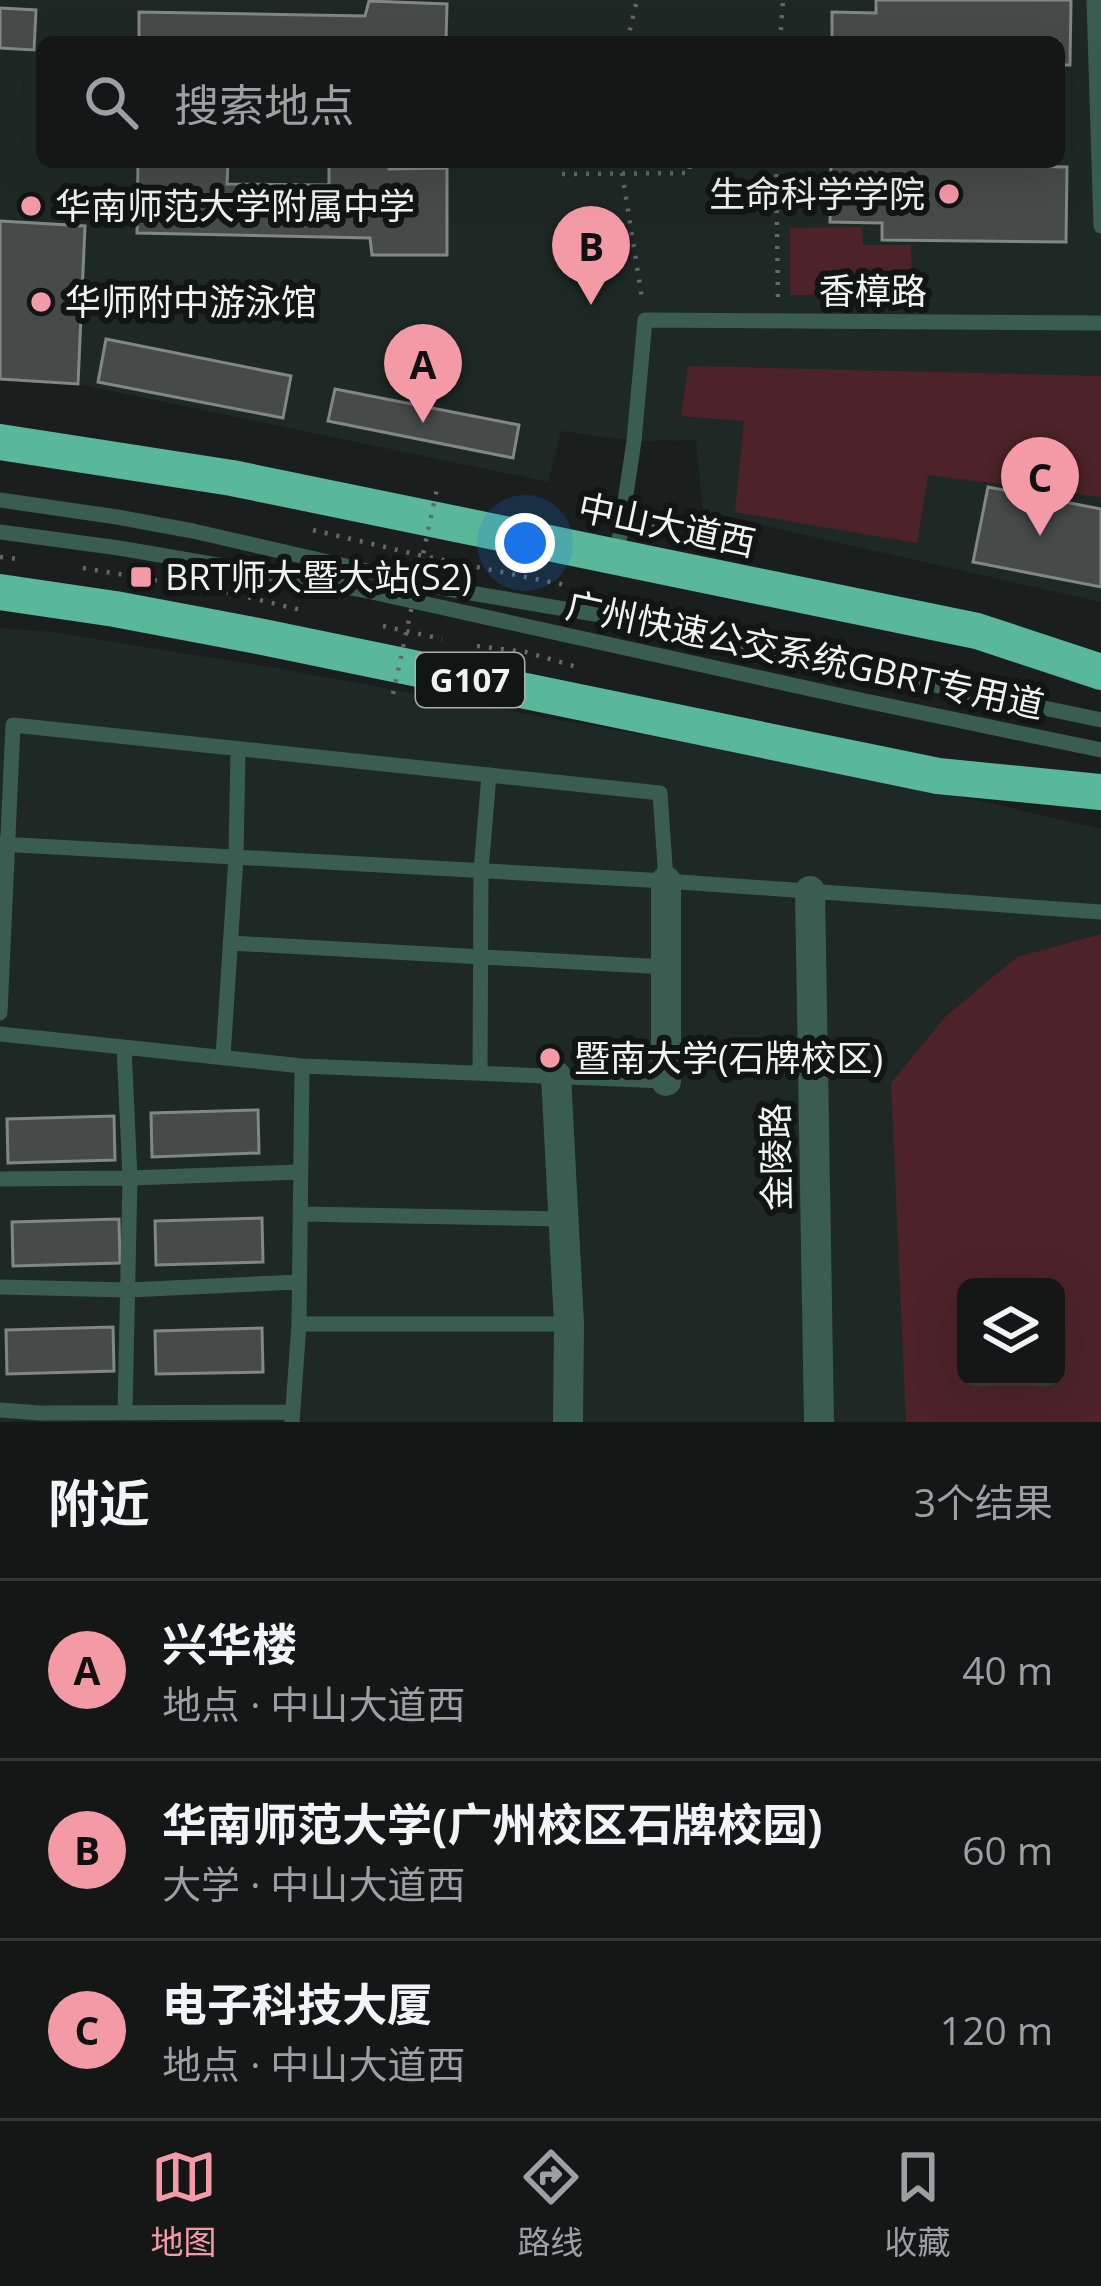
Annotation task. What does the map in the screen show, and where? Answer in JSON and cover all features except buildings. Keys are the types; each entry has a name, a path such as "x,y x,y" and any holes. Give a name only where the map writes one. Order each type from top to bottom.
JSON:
{"highway":[{"name":"中山大道西","path":"0,442 232,478 976,631 1101,672"},
{"name":"G107","path":"0,592 214,627 938,776 1101,792"}],"street":[{"path":"667,881 667,1082"},
{"name":"金陵路","path":"810,891 820,1422"},
{"path":"556,1076 569,1324 568,1422"}],"lane":[{"path":"1094,0 1101,226"},
{"path":"617,558 645,320"},
{"name":"香樟路","path":"645,320 1101,323"},
{"name":"广州快速公交系统GBRT专用道","path":"0,500 194,531 422,584 619,618 1101,720"},
{"name":"广州快速公交系统GBRT专用道","path":"0,532 363,590 1101,750"},
{"path":"0,1013 3,844 13,725 660,793 667,881"},
{"path":"223,1057 238,749"},
{"path":"479,1073 481,871 489,775"},
{"path":"3,844 667,881 1101,912"},
{"path":"230,943 667,967"},
{"path":"0,1034 302,1066 667,1082"},
{"path":"124,1047 130,1178 125,1411"},
{"path":"0,1410 40,1417 125,1411 292,1417 299,1324 302,1066"},
{"path":"0,1179 300,1172"},
{"path":"302,1214 564,1219"},
{"path":"0,1287 129,1290 298,1282"},
{"path":"299,1324 569,1324"}],"path":[{"path":"628,36 637,0"},
{"path":"780,36 783,0"},
{"path":"562,168 562,174 690,173 690,168"},
{"path":"776,168 778,321"},
{"path":"622,173 645,320"},
{"path":"393,694 437,489"},
{"path":"336,537 572,586"},
{"path":"0,557 23,559"},
{"path":"68,565 301,610"},
{"path":"472,646 526,652 591,671"}],"shaded area":[{"path":"0,0 1101,0 1101,602 703,512 696,440 634,441 561,431 548,482 78,384 0,379"},
{"path":"862,227 863,245 911,245 912,294 790,295 790,228"},
{"path":"688,366 1101,376 1101,497 928,475 917,543 735,512 744,421 681,416"},
{"name":"暨南大学(石牌校区)","path":"0,628 53,632 275,668 714,748 1101,829 1101,1422 0,1422"},
{"path":"1101,934 1101,1422 906,1422 891,1083 946,1016 1017,957"}],"place":[{"name":"生命科学学院","path":"949,194"},
{"name":"华南师范大学附属中学","path":"31,206"},
{"name":"华师附中游泳馆","path":"41,302"},
{"name":"华南师范大学(广州校区石牌校园)","path":"591,305"},
{"name":"兴华楼","path":"423,423"},
{"name":"电子科技大厦","path":"1040,536"},
{"name":"BRT师大暨大站(S2)","path":"141,577"},
{"name":"暨南大学(石牌校区)","path":"550,1058"}]}
